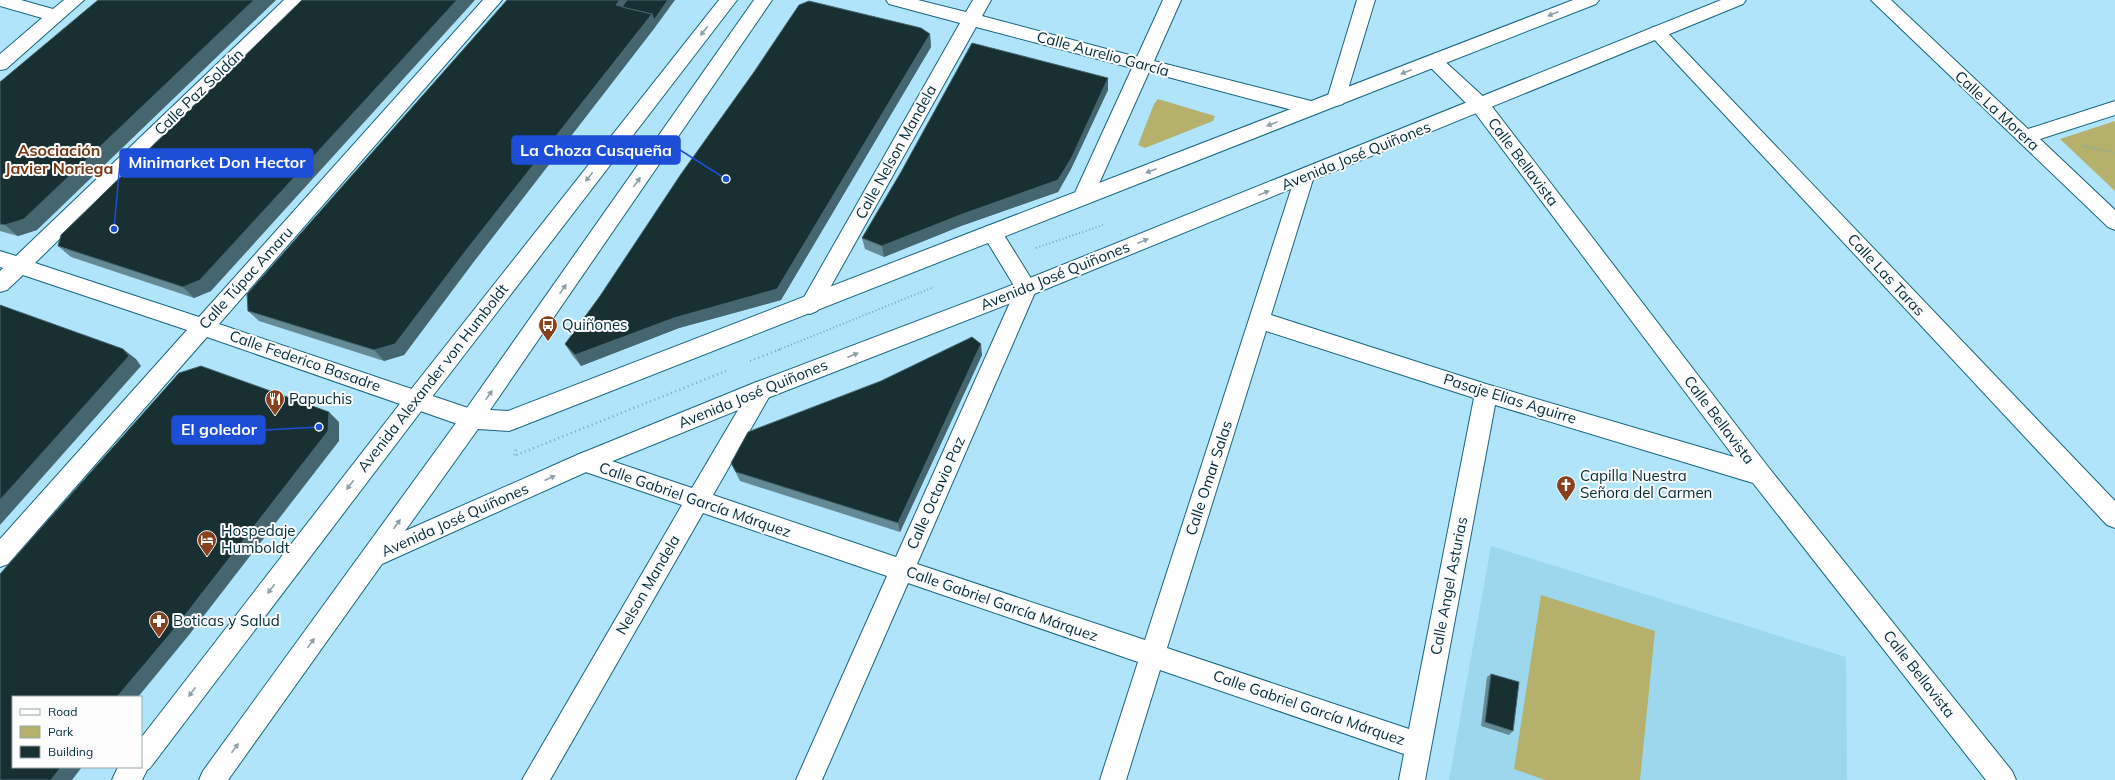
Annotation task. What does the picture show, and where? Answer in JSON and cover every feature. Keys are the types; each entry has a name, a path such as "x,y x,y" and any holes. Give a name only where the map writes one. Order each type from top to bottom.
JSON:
{"street":[{"path":"0,0 55,16"},
{"path":"0,64 75,0"},
{"name":"Calle Paz Soldán","path":"0,284 9,262 294,0"},
{"name":"Calle Túpac Amaru","path":"0,556 493,0"},
{"name":"Avenida Alexander von Humboldt","path":"142,758 417,399 728,0"},
{"path":"212,780 472,419 764,0"},
{"name":"Calle Aurelio García","path":"895,0 971,18 1311,108"},
{"name":"Calle Nelson Mandela","path":"810,305 982,0"},
{"path":"1083,197 1144,65 1172,0"},
{"path":"1336,99 1366,0"},
{"path":"472,419 509,421 532,413 1590,0"},
{"name":"Avenida José Quiñones","path":"374,556 585,462 762,390 1027,288 1737,0"},
{"name":"Calle La Morera","path":"1880,0 2115,222"},
{"name":"Calle Las Taras","path":"1657,32 2115,518"},
{"name":"Calle Bellavista","path":"1434,61 1480,105 1761,475 2003,780"},
{"path":"2025,136 2115,108"},
{"name":"Calle Omar Salas","path":"1114,780 1304,176"},
{"path":"992,233 1027,288"},
{"name":"Calle Federico Basadre","path":"9,262 417,399 472,419"},
{"name":"Calle Octavio Paz","path":"809,780 1027,288"},
{"name":"Pasaje Elias Aguirre","path":"1259,320 1486,393 1761,475"},
{"name":"Nelson Mandela","path":"535,780 762,390"},
{"name":"Calle Angel Asturias","path":"1412,780 1486,393"},
{"name":"Calle Gabriel García Márquez","path":"585,462 1419,746"},
{"path":"125,780 134,768"}],"path":[{"path":"2079,144 2115,153"},
{"path":"1008,258 1110,223"},
{"path":"742,364 941,285"},
{"path":"532,413 514,456 728,370"}],"shaded area":[{"path":"1491,546 1846,657 1847,780 1449,780"}],"green space":[{"path":"1158,99 1215,116 1213,121 1145,148 1138,145 1154,104"},
{"path":"2115,121 2115,191 2060,139"},
{"path":"1541,595 1655,631 1640,780 1545,780 1514,769"}],"building":[{"path":"98,0 254,0 24,219 5,225 0,224 0,82"},
{"path":"302,0 457,0 200,280 183,287 58,246 61,235"},
{"path":"507,0 620,0 616,5 652,14 464,253 395,344 374,350 248,311 247,294"},
{"path":"627,0 668,0 654,20 652,14 622,7"},
{"path":"809,1 921,28 930,34 777,289 674,318 575,355 565,344 600,296 681,174 754,72 799,5"},
{"path":"972,43 1108,78 1072,157 1058,180 960,215 882,246 862,238 901,172"},
{"path":"0,305 123,349 129,356 0,500"},
{"path":"972,337 981,344 898,523 736,472 731,463 748,432 881,381"},
{"path":"201,366 329,412 328,431 175,628 118,696 12,696 12,768 60,768 51,780 0,780 0,574 179,373"},
{"path":"1491,674 1519,682 1513,731 1485,722"}],"place":[{"name":"La Choza Cusqueña","path":"726,179"},
{"name":"Minimarket Don Hector","path":"114,229"},
{"name":"Quiñones","path":"548,342"},
{"name":"Papuchis","path":"275,416"},
{"name":"El goledor","path":"319,427"},
{"name":"Capilla Nuestra Señora del Carmen","path":"1566,502"},
{"name":"Hospedaje Humboldt","path":"207,557"},
{"name":"Boticas y Salud","path":"159,638"}],"district":[{"name":"Asociación Javier Noriega","path":"59,159"}]}
